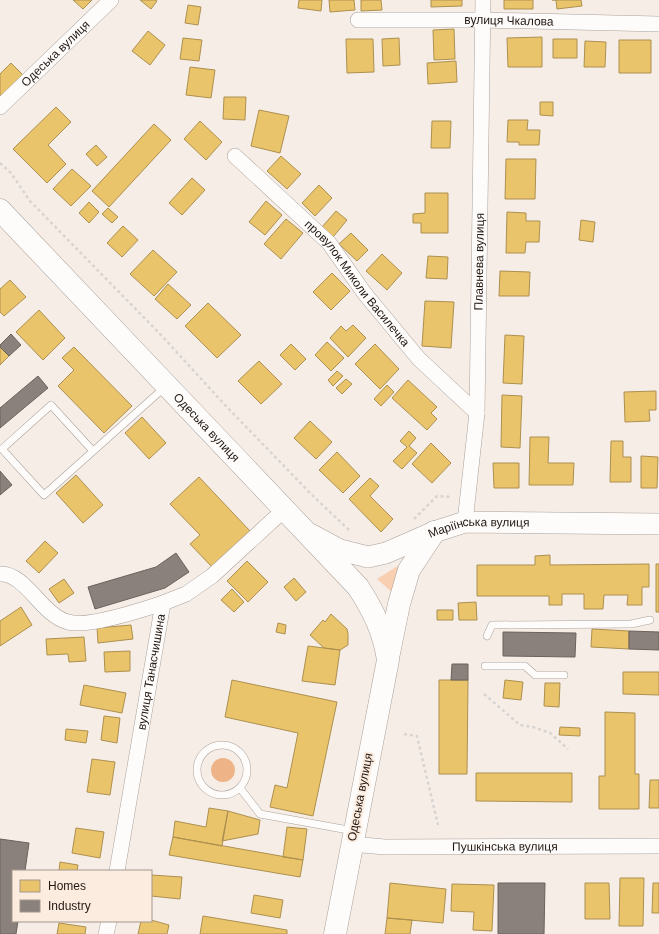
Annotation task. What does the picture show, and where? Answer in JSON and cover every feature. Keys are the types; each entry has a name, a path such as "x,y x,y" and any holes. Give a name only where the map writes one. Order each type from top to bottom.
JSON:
{"main road":[{"name":"Одеська вулиця","path":"0,210 358,587 369,604 383,636 388,660"},
{"name":"Маріїнська вулиця","path":"308,533 340,550 368,557 386,553 434,532 465,522 659,524"},
{"name":"Одеська вулиця","path":"335,934 352,837 399,604 409,570 434,532"}],"street":[{"name":"Одеська вулиця","path":"0,107 111,0"},
{"name":"Плавнева вулиця","path":"465,522 477,413 483,0"},
{"name":"вулиця Чкалова","path":"358,20 482,20 659,24"},
{"name":"провулок Миколи Василечка","path":"235,156 329,243 365,294 419,359 477,413"},
{"name":"вулиця Танасчишина","path":"117,870 163,603 186,594 212,576 285,509"},
{"path":"0,574 4,574 18,580 52,615 68,623 97,621 133,613 163,603"},
{"name":"Пушкінська вулиця","path":"352,837 384,847 659,846"},
{"path":"106,934 109,922"}],"lane":[{"path":"93,451 51,405 2,448 44,495 167,385"},
{"path":"487,636 492,624 631,624 650,620"},
{"path":"485,666 525,666 535,675 564,675"},
{"path":"223,745 239,751 244,757 247,765 245,782 240,788 225,795 217,795 203,786 197,771 202,756 207,750 223,745"},
{"path":"240,788 260,814 352,837"}],"path":[{"path":"0,163 11,173 30,201 163,336 224,404 311,494 357,537"},
{"path":"411,522 437,496 468,498"},
{"path":"484,694 520,725 533,727 550,733 568,749"},
{"path":"404,734 417,736 438,825"}],"shaded area":[{"path":"401,564 394,594 377,579"},
{"path":"223,758 232,761 235,770 232,779 223,782 214,779 211,770 214,761"}],"building: Homes":[{"path":"73,0 92,0 83,9"},
{"path":"140,0 155,0 157,1 151,9"},
{"path":"299,0 322,0 321,11 298,8"},
{"path":"329,0 354,0 355,10 330,12"},
{"path":"361,0 381,0 382,10 361,11"},
{"path":"431,0 462,0 462,6 431,7"},
{"path":"504,0 533,0 533,9 504,9"},
{"path":"556,0 581,0 582,6 557,9"},
{"path":"188,5 201,7 198,25 185,23"},
{"path":"454,29 455,59 434,60 433,30"},
{"path":"148,31 165,45 150,65 132,51"},
{"path":"542,37 542,67 508,67 507,38"},
{"path":"183,38 202,40 199,61 180,59"},
{"path":"399,38 400,65 383,66 382,39"},
{"path":"346,39 373,39 374,72 347,73"},
{"path":"553,39 577,39 577,58 553,58"},
{"path":"619,40 651,40 651,73 619,73"},
{"path":"585,41 606,42 605,67 584,67"},
{"path":"456,61 457,82 428,84 427,63"},
{"path":"11,63 24,76 0,99 0,74"},
{"path":"190,67 215,70 211,98 186,95"},
{"path":"224,97 246,97 245,120 223,119"},
{"path":"540,102 553,102 553,116 540,115"},
{"path":"56,107 71,122 48,145 66,164 47,183 13,149"},
{"path":"259,110 289,116 280,153 251,146"},
{"path":"508,120 528,120 527,130 540,130 539,145 519,145 519,142 507,142"},
{"path":"200,121 222,142 206,160 184,139"},
{"path":"432,121 451,121 450,148 431,148"},
{"path":"154,124 171,140 109,207 92,191"},
{"path":"96,145 107,157 97,166 86,154"},
{"path":"281,156 301,174 287,189 267,171"},
{"path":"506,159 536,159 535,199 505,199"},
{"path":"72,169 91,186 71,206 53,189"},
{"path":"192,178 205,190 182,215 169,203"},
{"path":"319,185 332,198 315,216 302,203"},
{"path":"425,193 448,193 448,233 421,233 421,223 413,223 413,214 425,213"},
{"path":"266,201 282,215 265,235 249,222"},
{"path":"89,202 99,212 89,223 79,213"},
{"path":"108,208 118,217 112,223 102,214"},
{"path":"336,211 347,220 333,237 322,227"},
{"path":"507,212 526,213 526,221 540,221 539,242 526,242 525,253 506,253"},
{"path":"286,219 303,233 281,259 264,244"},
{"path":"581,220 595,222 593,242 579,240"},
{"path":"123,226 138,240 122,257 107,243"},
{"path":"351,233 368,250 357,261 339,244"},
{"path":"153,250 177,272 154,296 130,274"},
{"path":"382,254 402,273 387,290 366,271"},
{"path":"428,256 448,257 447,279 426,278"},
{"path":"500,271 530,272 529,296 499,296"},
{"path":"332,273 350,291 331,310 313,292"},
{"path":"10,280 26,297 4,316 0,312 0,289"},
{"path":"168,284 191,305 177,319 155,299"},
{"path":"425,301 454,302 451,348 422,346"},
{"path":"208,303 241,335 217,358 185,326"},
{"path":"39,310 65,338 43,360 16,332"},
{"path":"353,325 366,338 348,357 330,338 341,326 346,331"},
{"path":"505,335 524,336 522,384 503,383"},
{"path":"327,342 344,358 331,371 315,355"},
{"path":"291,344 306,359 295,370 280,355"},
{"path":"375,344 399,369 380,389 355,364"},
{"path":"0,347 9,356 0,365"},
{"path":"74,347 132,406 104,433 58,386 74,370 62,358"},
{"path":"259,361 282,384 261,404 238,381"},
{"path":"337,371 343,376 333,386 328,380"},
{"path":"346,379 352,384 342,394 336,388"},
{"path":"408,380 437,407 431,413 437,419 427,430 392,398"},
{"path":"387,385 394,392 381,406 374,399"},
{"path":"656,391 656,410 649,410 650,421 625,422 624,392"},
{"path":"502,395 522,396 520,448 501,447"},
{"path":"142,417 166,443 149,459 125,433"},
{"path":"310,421 332,442 316,459 294,438"},
{"path":"409,431 416,438 409,446 417,453 402,469 393,461 407,447 400,441"},
{"path":"530,437 549,437 548,463 574,463 573,485 529,485"},
{"path":"611,441 623,441 623,457 631,457 631,482 610,482"},
{"path":"431,443 451,463 432,483 412,464"},
{"path":"337,452 360,476 343,493 319,470"},
{"path":"641,456 658,457 657,488 641,488"},
{"path":"493,463 519,463 519,488 494,488"},
{"path":"76,475 103,505 83,523 56,493"},
{"path":"199,477 250,531 212,567 190,544 200,535 170,504"},
{"path":"370,478 379,486 370,496 393,519 381,532 349,499"},
{"path":"45,541 58,553 39,573 26,561"},
{"path":"550,555 550,565 649,564 649,587 642,587 642,605 627,605 628,595 604,595 603,609 584,609 584,594 562,594 562,605 549,605 549,596 477,596 477,565 535,565 535,556"},
{"path":"247,561 268,582 248,602 227,581"},
{"path":"656,564 659,564 659,612 656,612"},
{"path":"294,578 306,592 296,601 284,587"},
{"path":"64,579 74,593 59,603 49,589"},
{"path":"232,589 244,602 234,612 221,600"},
{"path":"476,602 477,620 459,620 458,603"},
{"path":"21,607 32,625 0,646 0,621"},
{"path":"437,610 453,610 453,620 437,620"},
{"path":"331,614 347,629 348,645 340,650 324,648 310,635 323,620 325,622"},
{"path":"278,623 286,625 285,634 276,632"},
{"path":"131,625 133,639 98,643 97,628"},
{"path":"592,629 629,631 629,649 591,647"},
{"path":"84,637 86,661 69,662 68,654 47,655 46,639"},
{"path":"308,646 340,650 335,685 302,681"},
{"path":"130,651 130,671 105,672 104,652"},
{"path":"623,672 659,672 659,695 623,694"},
{"path":"232,680 337,702 313,816 270,807 275,785 287,788 298,733 225,717"},
{"path":"439,680 468,680 467,774 439,774"},
{"path":"505,680 523,682 521,700 503,698"},
{"path":"545,683 560,683 559,707 544,706"},
{"path":"84,685 126,693 122,713 80,705"},
{"path":"605,712 635,713 635,774 639,774 639,809 599,809 599,776 605,776"},
{"path":"104,716 120,718 117,743 101,740"},
{"path":"560,727 580,728 580,736 559,735"},
{"path":"66,729 88,731 86,743 65,740"},
{"path":"92,759 115,762 110,795 87,792"},
{"path":"476,773 572,773 572,802 476,801"},
{"path":"650,780 659,780 659,808 649,808"},
{"path":"209,808 228,811 222,846 173,837 175,821 206,827"},
{"path":"228,811 260,820 258,834 222,841"},
{"path":"287,827 307,829 303,860 283,857"},
{"path":"76,828 104,832 100,858 72,853"},
{"path":"173,837 303,860 300,877 169,855"},
{"path":"60,862 78,865 77,870 59,870"},
{"path":"152,875 182,877 180,899 152,896"},
{"path":"620,878 644,878 643,926 619,926"},
{"path":"390,883 446,889 443,923 387,918"},
{"path":"585,883 609,883 610,919 585,919"},
{"path":"653,883 659,883 659,913 652,913"},
{"path":"452,884 494,885 492,931 473,930 474,912 451,911"},
{"path":"254,895 283,900 280,918 251,913"},
{"path":"203,916 287,930 287,934 200,934"},
{"path":"387,918 412,920 410,934 385,934"},
{"path":"152,920 169,925 167,934 138,934 141,922 152,922"},
{"path":"59,923 86,927 85,934 57,934"}],"building: Industry":[{"path":"11,334 21,345 9,356 0,347 0,345"},
{"path":"38,376 48,388 0,428 0,408"},
{"path":"0,471 12,485 0,495"},
{"path":"176,553 189,572 165,588 95,609 88,587 156,567"},
{"path":"629,631 659,632 659,650 629,649"},
{"path":"503,632 576,633 575,657 503,656"},
{"path":"452,664 468,664 468,680 451,680"},
{"path":"0,839 29,843 25,870 12,870 12,922 18,922 16,934 0,934"},
{"path":"498,883 545,883 544,934 498,934"}]}
